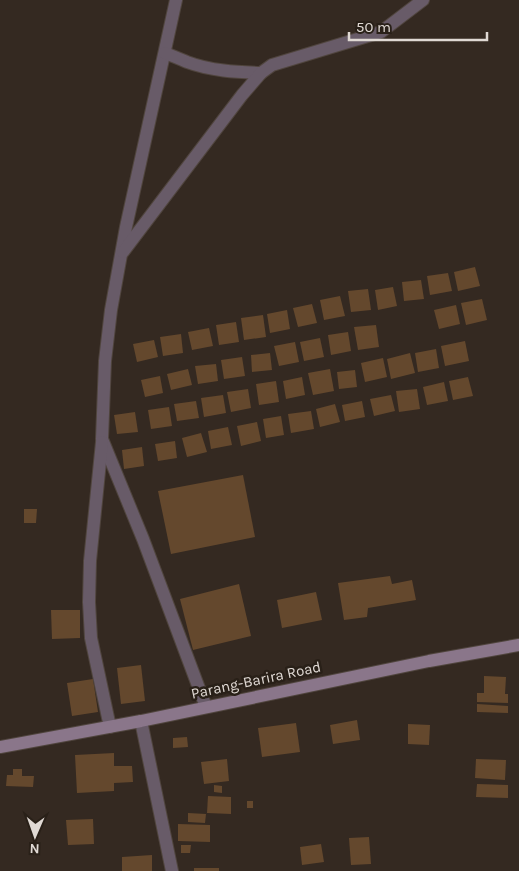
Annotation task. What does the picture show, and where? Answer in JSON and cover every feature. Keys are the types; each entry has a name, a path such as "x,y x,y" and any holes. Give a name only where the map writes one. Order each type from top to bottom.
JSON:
{"main road":[{"name":"Parang-Barira Road","path":"0,746 141,721 429,661 519,645"}],"street":[{"path":"110,726 91,638 89,602 90,561 102,439 106,361 112,310 126,228 176,0"},
{"path":"121,254 242,95 261,73 272,65 380,32 423,0"},
{"path":"165,53 188,63 213,69 261,73"},
{"path":"102,439 143,539 206,707"},
{"path":"141,721 172,871"}],"building":[{"path":"475,267 480,286 458,291 454,272"},
{"path":"448,273 452,291 430,295 427,276"},
{"path":"421,280 424,299 404,301 402,282"},
{"path":"393,287 397,306 378,310 375,290"},
{"path":"368,289 371,310 351,312 348,291"},
{"path":"340,296 345,316 324,320 320,300"},
{"path":"482,299 487,320 466,325 461,303"},
{"path":"312,304 317,323 298,327 293,308"},
{"path":"456,305 460,324 439,329 434,310"},
{"path":"287,310 290,329 270,333 267,314"},
{"path":"263,315 266,337 244,340 241,318"},
{"path":"236,322 239,342 219,345 216,325"},
{"path":"376,325 379,347 358,350 354,327"},
{"path":"209,328 213,346 192,350 188,332"},
{"path":"348,332 351,351 331,355 328,335"},
{"path":"181,334 183,353 163,356 160,337"},
{"path":"320,338 324,357 304,361 300,342"},
{"path":"154,340 158,357 137,362 133,344"},
{"path":"465,341 469,361 445,366 441,346"},
{"path":"295,342 299,362 279,366 274,346"},
{"path":"436,349 439,368 418,372 415,353"},
{"path":"270,353 272,370 252,372 251,355"},
{"path":"410,353 415,373 391,379 387,359"},
{"path":"242,357 245,376 224,379 221,360"},
{"path":"383,358 387,377 365,382 361,363"},
{"path":"216,364 218,381 198,384 195,366"},
{"path":"188,369 192,385 171,390 167,374"},
{"path":"330,369 334,391 313,395 308,373"},
{"path":"355,370 357,387 339,389 337,372"},
{"path":"160,376 163,393 145,397 141,380"},
{"path":"302,377 305,395 286,399 283,381"},
{"path":"468,377 473,396 453,400 449,381"},
{"path":"276,381 279,402 259,405 256,384"},
{"path":"444,382 448,401 427,405 423,387"},
{"path":"248,389 251,408 231,412 227,392"},
{"path":"417,389 420,409 399,412 396,391"},
{"path":"223,395 226,413 204,417 201,398"},
{"path":"391,395 395,411 374,416 370,399"},
{"path":"196,401 199,418 177,421 174,404"},
{"path":"362,401 365,417 345,421 342,405"},
{"path":"335,404 340,422 320,427 316,409"},
{"path":"169,407 172,426 151,429 148,410"},
{"path":"311,411 314,429 291,433 288,414"},
{"path":"135,412 138,432 117,434 114,415"},
{"path":"281,416 284,435 266,438 263,419"},
{"path":"257,422 261,441 241,446 237,426"},
{"path":"228,427 232,445 211,449 208,431"},
{"path":"201,433 207,452 187,457 182,438"},
{"path":"175,441 177,458 158,461 155,444"},
{"path":"142,447 144,466 124,469 122,450"},
{"path":"243,475 255,537 171,554 158,491"},
{"path":"24,509 37,509 36,523 24,523"},
{"path":"390,576 392,584 412,580 416,600 368,608 367,617 344,620 338,583"},
{"path":"239,584 251,636 193,650 180,599"},
{"path":"316,592 322,620 282,628 277,600"},
{"path":"51,610 80,610 80,638 52,639"},
{"path":"141,665 145,701 121,704 117,668"},
{"path":"484,676 506,677 505,694 508,694 508,703 477,702 477,693 484,693"},
{"path":"93,679 98,712 72,716 67,683"},
{"path":"477,704 508,706 508,713 477,712"},
{"path":"357,720 360,740 333,744 330,725"},
{"path":"296,723 300,752 262,757 258,728"},
{"path":"408,724 430,725 429,745 408,744"},
{"path":"187,737 188,747 173,748 173,738"},
{"path":"114,753 114,766 132,766 133,782 114,783 114,791 77,793 75,755"},
{"path":"227,759 229,781 204,784 201,762"},
{"path":"476,759 506,760 505,780 475,778"},
{"path":"13,769 22,769 22,776 34,776 33,787 6,786 7,775 13,775"},
{"path":"477,784 508,785 508,798 476,797"},
{"path":"214,785 222,786 222,793 214,792"},
{"path":"208,796 231,797 231,814 207,813"},
{"path":"247,801 253,801 253,808 247,808"},
{"path":"188,813 206,814 205,823 188,822"},
{"path":"93,819 94,844 68,845 66,820"},
{"path":"178,824 210,825 210,842 178,841"},
{"path":"369,837 371,864 351,865 349,838"},
{"path":"321,844 324,862 302,865 300,847"},
{"path":"181,845 191,845 190,853 181,853"},
{"path":"152,855 152,871 122,871 122,857"},
{"path":"194,868 219,868 219,871 194,871"}]}
